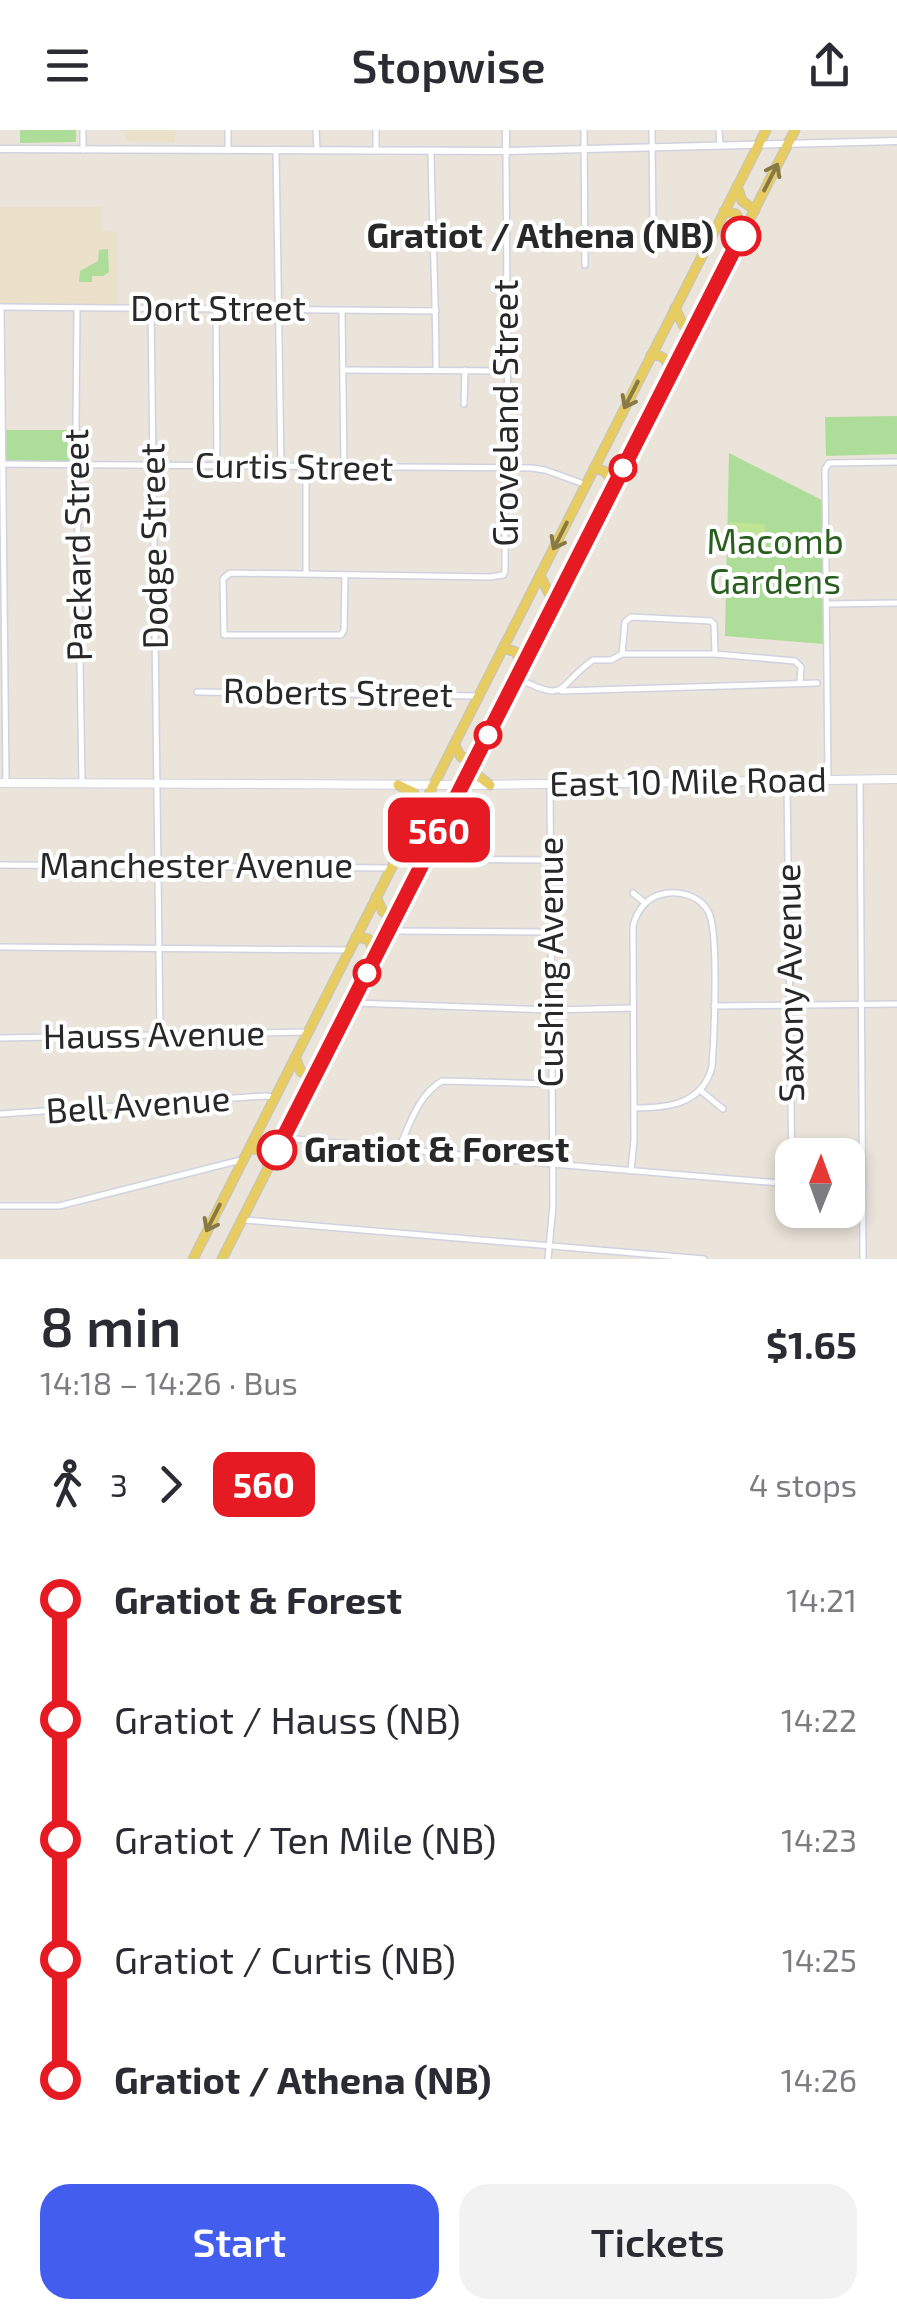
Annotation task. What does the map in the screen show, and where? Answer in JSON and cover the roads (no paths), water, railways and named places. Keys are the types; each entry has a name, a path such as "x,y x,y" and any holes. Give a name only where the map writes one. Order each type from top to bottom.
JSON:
{"main road":[{"path":"194,1258 766,130"},
{"path":"222,1259 795,130"},
{"path":"737,186 742,202 754,210"},
{"path":"724,212 736,214 744,230"},
{"path":"675,308 681,322 694,328"},
{"path":"652,355 665,359 672,372"},
{"path":"594,468 604,471 616,484"},
{"path":"540,575 548,592 559,595"},
{"path":"502,648 516,652 522,667"},
{"path":"454,744 461,757 474,761"},
{"path":"474,761 478,776 490,785"},
{"name":"East 10 Mile Road","path":"3,782 462,786 897,779"},
{"path":"398,785 412,792 422,807 437,809 443,822"},
{"path":"376,897 382,912 395,916"},
{"path":"356,937 368,939 376,956"},
{"path":"295,1057 302,1072 314,1076"},
{"path":"249,1148 262,1152 268,1168"}],"street":[{"path":"83,130 84,150"},
{"path":"228,130 228,150"},
{"path":"316,130 316,150"},
{"path":"376,130 376,150"},
{"name":"Groveland Street","path":"345,574 490,576 503,575 506,568 506,130"},
{"path":"584,130 585,265"},
{"path":"652,130 653,228"},
{"path":"719,130 720,146"},
{"path":"0,149 506,151 897,141"},
{"path":"276,150 280,467"},
{"path":"432,151 436,370"},
{"path":"0,307 3,782"},
{"name":"Dort Street","path":"0,307 436,310"},
{"name":"Packard Street","path":"77,308 82,783"},
{"name":"Dodge Street","path":"152,308 160,1035"},
{"path":"216,309 217,466"},
{"path":"342,310 344,468"},
{"path":"343,370 507,371"},
{"path":"464,404 465,370"},
{"path":"828,780 826,466 897,462"},
{"name":"Curtis Street","path":"2,464 505,468 546,470 586,484"},
{"path":"306,468 306,574"},
{"path":"306,574 345,574 341,635 224,635 226,575 306,574"},
{"path":"827,604 897,602"},
{"path":"622,654 625,622 631,617 711,621 715,654"},
{"path":"558,691 592,660 611,660 622,654 715,654 795,661 801,667 800,683"},
{"path":"517,678 548,692 818,683"},
{"name":"Roberts Street","path":"198,692 478,696"},
{"path":"860,780 862,1138"},
{"name":"Saxony Avenue","path":"788,781 791,1138"},
{"name":"Cushing Avenue","path":"548,1259 553,1205 550,784"},
{"path":"424,859 550,860"},
{"name":"Manchester Avenue","path":"0,864 391,868"},
{"path":"631,1171 633,926 645,903 676,892 695,898 706,908 713,930 712,1067 706,1083 686,1101 671,1107 634,1108"},
{"path":"633,893 645,903"},
{"path":"388,931 551,932"},
{"path":"0,947 350,950"},
{"path":"352,1003 552,1010 633,1008"},
{"path":"714,1006 897,1004"},
{"name":"Hauss Avenue","path":"0,1038 308,1032"},
{"path":"399,1148 421,1100 442,1081 552,1084"},
{"path":"700,1090 723,1109"},
{"name":"Bell Avenue","path":"0,1114 275,1097"},
{"path":"283,1137 775,1183"},
{"path":"0,1206 59,1206 244,1159"},
{"path":"242,1219 704,1259"},
{"path":"863,1228 863,1259"}],"place":[{"name":"Gratiot / Athena (NB)","path":"741,236"},
{"name":"Gratiot & Forest","path":"277,1150"}],"park label":[{"name":"Macomb Gardens","path":"775,562"}]}
